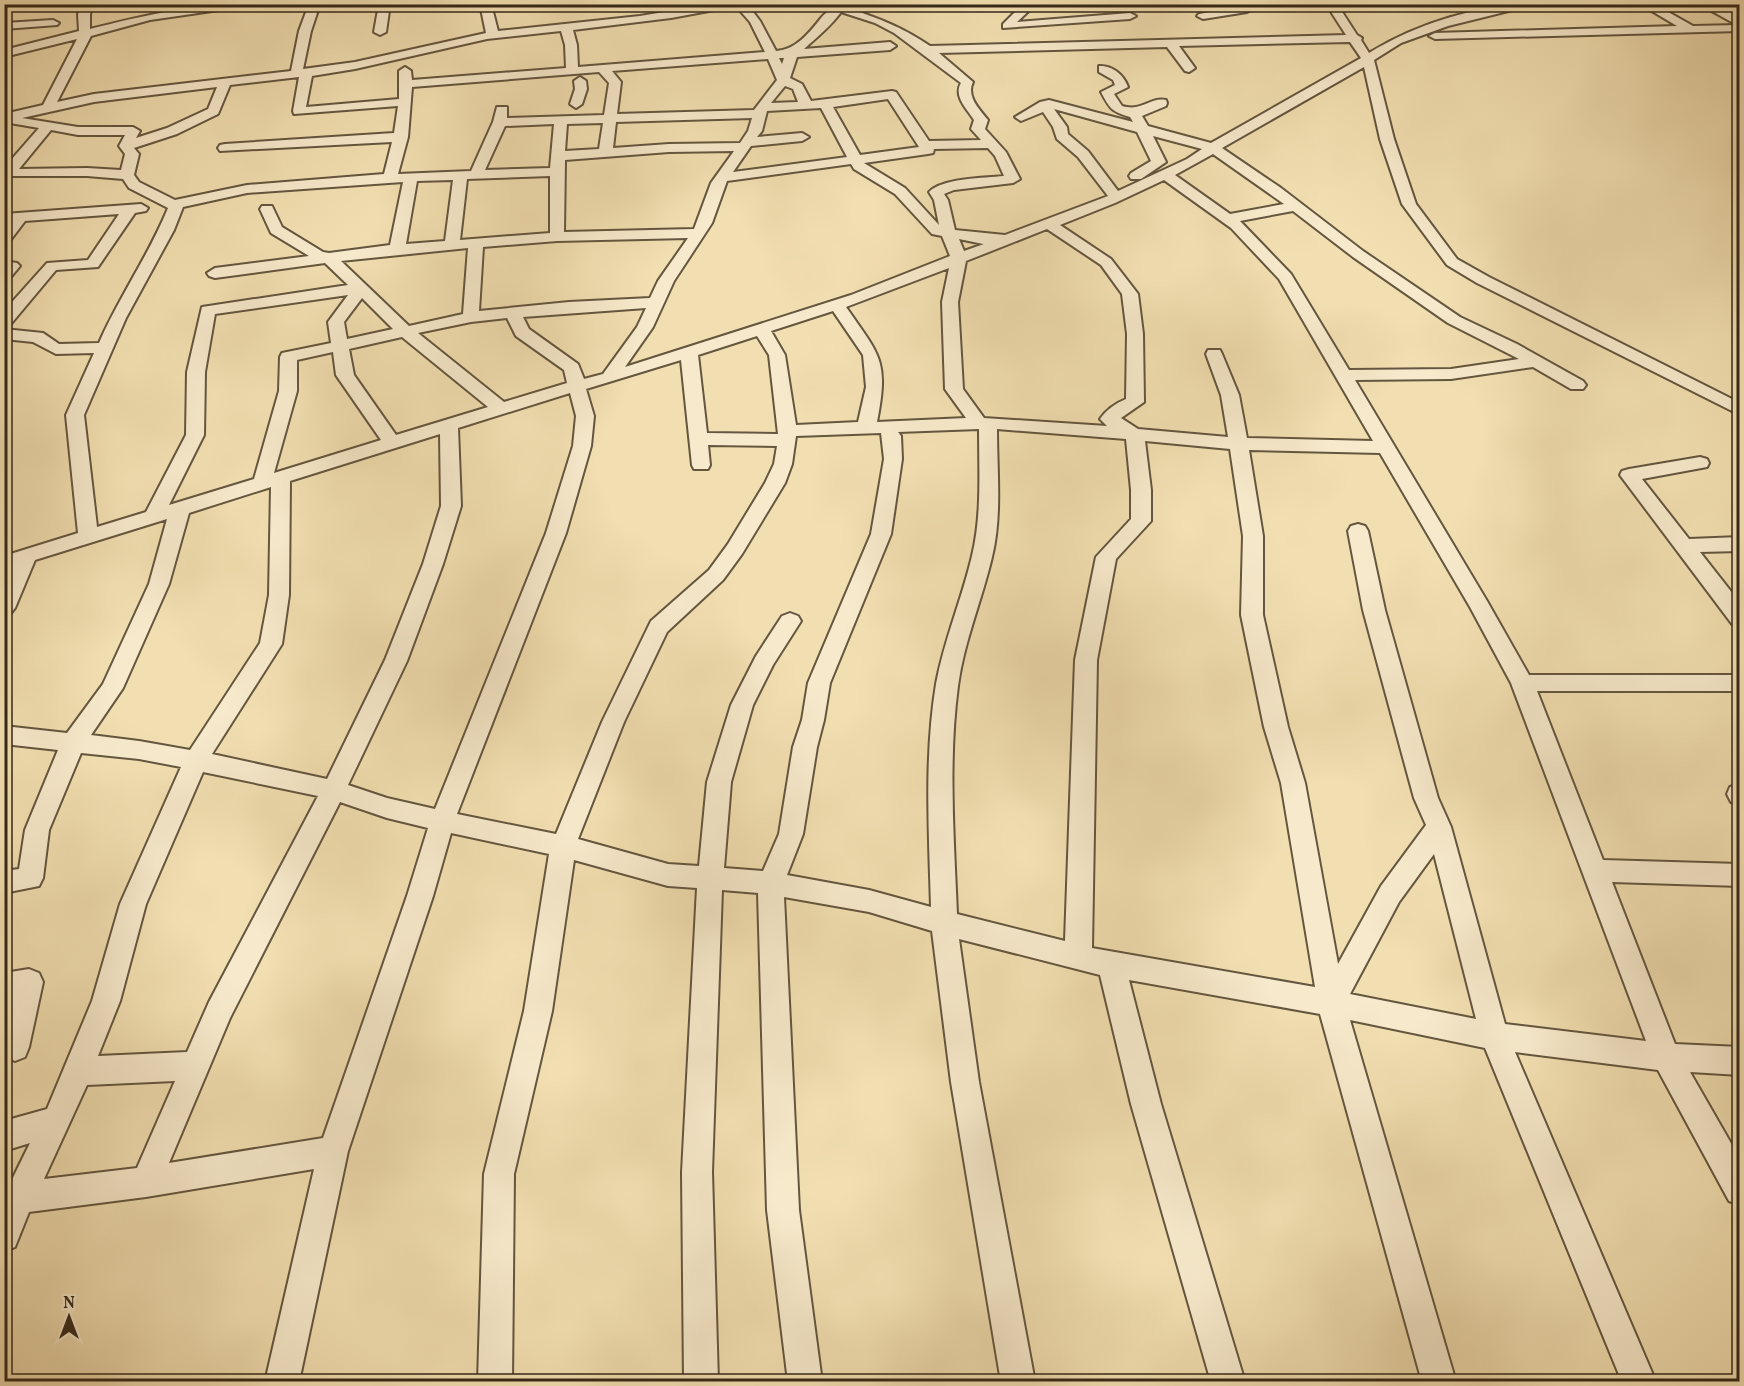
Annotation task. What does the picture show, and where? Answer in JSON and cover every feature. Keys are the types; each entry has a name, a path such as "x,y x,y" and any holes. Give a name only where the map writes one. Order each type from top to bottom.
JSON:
{"street":[{"path":"4,7 61,4"},
{"path":"49,107 85,35 84,14 89,4"},
{"path":"4,54 150,17 240,4"},
{"path":"315,4 305,31 299,111 403,102"},
{"path":"380,32 385,4"},
{"path":"485,4 493,36"},
{"path":"636,4 640,18"},
{"path":"740,4 752,15 760,27 783,80 798,87 806,105"},
{"path":"990,49 1019,12 1031,4"},
{"path":"1122,4 1140,31"},
{"path":"1196,4 1223,42"},
{"path":"1203,16 1247,9 1248,4"},
{"path":"1331,4 1356,38 1368,60 1387,139 1409,204 1452,262 1493,286 1740,410"},
{"path":"4,563 88,535 393,444 575,386 609,378 836,304 1110,200 1191,162 1397,41 1444,24 1532,4"},
{"path":"1646,4 1691,29"},
{"path":"1704,4 1740,22"},
{"path":"5,117 94,98 301,74 374,63 452,43 493,36 723,5"},
{"path":"609,378 645,327 666,281 682,261 705,223 718,183 755,131 760,111 783,80 792,53 824,26 825,20 841,5 845,11 864,15 901,31 965,79 967,82 964,88 966,99 981,120 978,129 1001,155 1013,179 951,186 936,192 941,200 949,234 959,259 950,302 954,389 983,423 988,524 982,557 953,654 947,686 940,771 944,923 965,1082 1018,1382"},
{"path":"1007,26 1061,17 1140,31 1171,44 1356,38"},
{"path":"4,26 53,24"},
{"path":"566,27 572,45 572,70"},
{"path":"1410,36 1740,28"},
{"path":"924,50 990,49 1140,31"},
{"path":"4,45 59,40"},
{"path":"1171,44 1189,68"},
{"path":"406,84 890,46"},
{"path":"374,63 405,64 406,84 401,137 390,177"},
{"path":"601,67 615,82 606,154"},
{"path":"1103,69 1119,78 1122,87 1107,92 1117,109 1134,114 1161,103"},
{"path":"576,104 581,90 580,81"},
{"path":"126,146 172,130 213,111 225,82"},
{"path":"452,245 468,176 501,116 561,119 760,111 892,95 928,150 724,177"},
{"path":"825,104 859,166 900,191 937,231 983,239 1012,238"},
{"path":"1021,117 1049,104 1213,148 1278,192 1358,254 1454,320 1577,385"},
{"path":"1045,105 1060,127 1062,136 1069,140 1086,159 1112,192"},
{"path":"1057,221 1112,192 1159,162 1134,114"},
{"path":"5,117 20,122 78,131 134,131 126,146"},
{"path":"557,237 557,172 561,119"},
{"path":"48,126 8,174 87,172 127,175"},
{"path":"225,148 401,137"},
{"path":"558,156 746,145 802,138"},
{"path":"925,145 990,144"},
{"path":"126,146 132,154 127,175 134,185 175,205"},
{"path":"4,239 12,217 175,205 247,189 390,177 557,172"},
{"path":"1165,174 1227,219 1285,277 1480,606 1521,683 1596,871 1666,1057 1740,1190"},
{"path":"397,249 411,177"},
{"path":"1254,244 1257,232 1271,220 1270,206 1278,192"},
{"path":"88,535 75,415 118,318 167,230 175,205"},
{"path":"1227,219 1296,206"},
{"path":"4,322 52,266 93,264 130,209"},
{"path":"267,209 276,230 318,255 329,258 405,331 502,410"},
{"path":"1057,221 1106,262 1130,294 1135,334 1135,402 1124,406 1109,419 1135,435"},
{"path":"215,273 397,249 557,237 698,233"},
{"path":"471,317 476,243"},
{"path":"4,266 12,266 4,275"},
{"path":"361,288 336,322 345,375 393,444"},
{"path":"154,516 195,435 196,372 208,310 361,288"},
{"path":"4,1236 19,1198 57,1121 78,1071 106,1001 133,904 195,762 271,644 279,595 272,480 288,391 288,357 471,317 568,307 657,302"},
{"path":"836,304 871,355 875,387 876,428"},
{"path":"282,1382 333,1151 420,896 442,821 556,533 582,446 585,416 575,386 572,368 522,332 513,313"},
{"path":"495,1382 499,1174 538,1011 563,846 613,722 659,627 716,575 735,549 775,483 783,464 787,436 777,355 761,328"},
{"path":"4,334 37,337 56,349 105,348"},
{"path":"690,351 701,465"},
{"path":"1214,354 1230,395 1253,536 1252,615 1276,728 1293,783 1331,1003 1439,1382"},
{"path":"1344,375 1451,374 1535,362"},
{"path":"700,439 787,436 876,428 983,423 1051,426 1239,444 1387,447"},
{"path":"146,1182 219,1011 334,790 396,661 433,564 451,506 449,426"},
{"path":"805,1382 783,1210 771,883 791,834 805,747 813,720 819,683 881,534 893,459 892,436 876,428"},
{"path":"1078,957 1086,660 1106,557 1141,521 1142,490 1135,435"},
{"path":"1700,463 1629,475 1740,619"},
{"path":"4,882 30,878 37,830 73,743 112,688 159,584 180,508"},
{"path":"1358,531 1377,621 1426,798 1439,827 1494,1036 1639,1382"},
{"path":"1684,546 1740,544"},
{"path":"4,608 27,556"},
{"path":"701,1382 697,1172 710,880 719,782 742,705 764,662 790,621"},
{"path":"1521,683 1740,683"},
{"path":"4,735 139,750 254,772 334,790 387,808 563,846 668,875 771,883 869,901 944,923 1111,965 1331,1003 1494,1036 1666,1057 1740,1061"},
{"path":"1331,1003 1390,894 1439,827"},
{"path":"1596,871 1740,875"},
{"path":"1111,965 1146,1104 1228,1382"},
{"path":"4,986 29,982 15,1047"},
{"path":"78,1071 196,1066"},
{"path":"4,1136 57,1121"},
{"path":"19,1198 146,1182 333,1151"}]}
